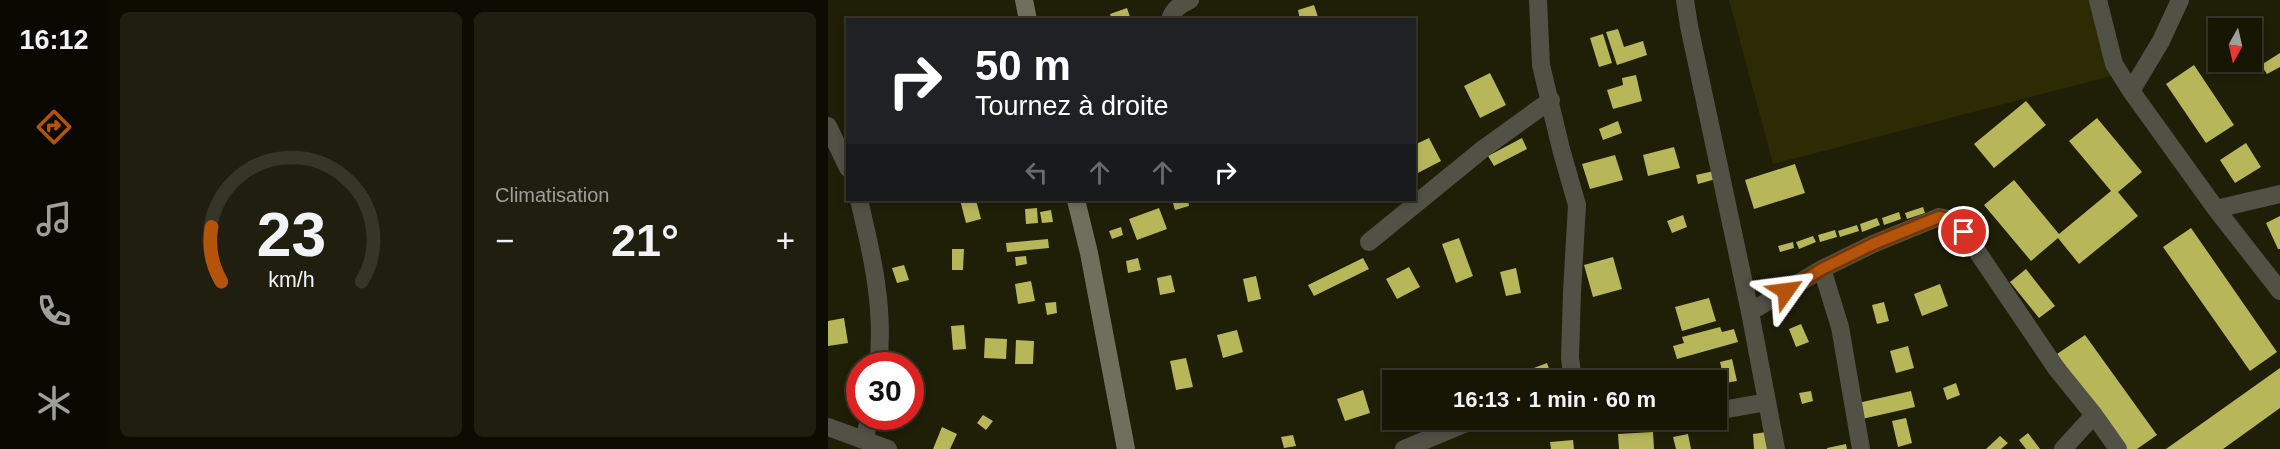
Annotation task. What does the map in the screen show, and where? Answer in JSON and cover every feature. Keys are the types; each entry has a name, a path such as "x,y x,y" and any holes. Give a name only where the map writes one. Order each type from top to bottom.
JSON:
{"street":[{"path":"1024,0 1028,18"},
{"path":"1171,18 1179,5 1190,0"},
{"path":"1538,0 1541,65 1577,205 1572,292 1572,370"},
{"path":"1685,0 1776,449"},
{"path":"2098,0 2114,64 2216,209 2280,291"},
{"path":"2131,91 2161,41 2180,0"},
{"path":"1369,242 1483,149 1551,100"},
{"path":"828,126 846,164"},
{"path":"2216,209 2280,194"},
{"path":"860,201 874,260 881,342 880,352"},
{"path":"1076,201 1089,254 1126,449"},
{"path":"1750,312 1822,269 1873,244 1939,217 1953,220 1964,232 2056,368 2118,449"},
{"path":"1822,269 1840,327 1861,449"},
{"path":"1727,409 1767,402"},
{"path":"2063,449 2094,415"},
{"path":"828,427 888,449"},
{"path":"865,440 867,430"},
{"path":"1404,449 1450,430"}],"shaded area":[{"path":"1729,0 2104,0 2123,73 1773,164"}],"building":[{"path":"1314,5 1318,18 1300,18 1298,10"},
{"path":"1127,8 1130,18 1111,18 1110,14"},
{"path":"1618,29 1624,47 1643,41 1647,55 1617,65 1606,32"},
{"path":"1603,34 1612,63 1599,67 1590,38"},
{"path":"2280,53 2280,67 2267,74 2262,64"},
{"path":"2194,65 2234,125 2206,143 2166,84"},
{"path":"1490,73 1506,105 1480,118 1464,86"},
{"path":"1636,75 1642,101 1613,109 1607,90 1623,85 1622,78"},
{"path":"2026,101 2046,125 1994,168 1974,144"},
{"path":"2097,118 2142,172 2118,192 2138,216 2079,264 2058,238 2031,261 1984,205 2014,180 2059,234 2111,191 2069,141"},
{"path":"1618,121 1622,133 1603,140 1599,129"},
{"path":"1429,138 1441,161 1416,174 1416,144"},
{"path":"1522,138 1527,149 1494,166 1488,156"},
{"path":"2246,143 2261,167 2235,183 2220,160"},
{"path":"1674,147 1680,168 1648,176 1643,155"},
{"path":"1615,155 1623,180 1590,189 1582,164"},
{"path":"1795,164 1805,193 1754,209 1745,180"},
{"path":"1714,171 1716,179 1698,184 1696,175"},
{"path":"960,201 976,201 981,219 966,223"},
{"path":"1172,201 1188,201 1189,206 1175,210"},
{"path":"1923,207 1925,213 1907,219 1905,213"},
{"path":"1037,208 1038,223 1026,224 1025,209"},
{"path":"1159,208 1167,229 1137,240 1129,219"},
{"path":"1051,210 1053,222 1042,223 1040,212"},
{"path":"1899,212 1901,219 1884,225 1882,218"},
{"path":"1683,215 1687,227 1672,233 1667,221"},
{"path":"2280,216 2280,249 2278,249 2266,223"},
{"path":"1877,218 1880,225 1862,232 1860,224"},
{"path":"1857,225 1859,231 1840,237 1838,231"},
{"path":"1121,227 1123,235 1112,239 1109,231"},
{"path":"2191,228 2277,352 2250,371 2163,247"},
{"path":"1835,230 1837,237 1820,242 1818,235"},
{"path":"1813,236 1816,242 1799,249 1796,242"},
{"path":"1459,238 1473,276 1456,283 1442,244"},
{"path":"1048,239 1049,248 1007,252 1006,243"},
{"path":"1793,242 1794,248 1780,252 1778,246"},
{"path":"952,249 964,249 963,270 952,270"},
{"path":"1026,256 1027,264 1016,266 1015,257"},
{"path":"1613,257 1622,289 1593,297 1584,265"},
{"path":"1138,258 1141,270 1128,273 1126,261"},
{"path":"1363,258 1369,269 1314,296 1308,285"},
{"path":"904,265 909,280 897,283 892,268"},
{"path":"1409,267 1420,287 1397,299 1386,279"},
{"path":"1516,268 1521,293 1506,296 1500,272"},
{"path":"2026,269 2055,306 2039,318 2010,282"},
{"path":"1171,275 1175,292 1160,295 1157,278"},
{"path":"1256,276 1261,299 1248,302 1243,279"},
{"path":"1031,281 1035,301 1018,304 1015,284"},
{"path":"1940,284 1948,306 1922,316 1914,294"},
{"path":"1709,298 1716,321 1682,331 1675,307"},
{"path":"1056,302 1057,313 1047,315 1045,303"},
{"path":"1884,302 1889,321 1877,324 1872,305"},
{"path":"844,318 848,343 828,346 828,321"},
{"path":"1801,324 1809,342 1796,347 1789,329"},
{"path":"964,325 966,349 953,350 951,326"},
{"path":"1720,327 1722,332 1734,329 1738,342 1677,359 1673,346 1684,343 1682,337"},
{"path":"1237,330 1243,352 1223,358 1217,335"},
{"path":"2085,335 2157,435 2137,449 2125,449 2057,354"},
{"path":"985,338 1007,339 1006,359 984,358"},
{"path":"1016,340 1034,341 1033,364 1015,364"},
{"path":"1908,346 1914,368 1896,373 1890,351"},
{"path":"1186,358 1193,387 1176,390 1170,361"},
{"path":"1732,359 1737,381 1727,383 1727,370 1722,370 1720,362"},
{"path":"1547,363 1550,370 1528,370"},
{"path":"2280,368 2280,408 2223,449 2166,449"},
{"path":"1956,383 1960,395 1947,400 1943,388"},
{"path":"1363,390 1370,413 1345,421 1337,399"},
{"path":"1811,391 1813,401 1802,404 1799,393"},
{"path":"1911,391 1915,407 1862,419 1858,403"},
{"path":"983,415 993,421 986,430 977,423"},
{"path":"1906,418 1912,443 1898,447 1892,421"},
{"path":"942,427 957,434 950,449 933,449"},
{"path":"1653,432 1654,449 1619,449 1618,434"},
{"path":"1767,432 1769,449 1754,449 1753,434"},
{"path":"2028,433 2040,449 2026,449 2019,440"},
{"path":"1688,434 1691,449 1676,449 1673,437"},
{"path":"1293,435 1296,446 1284,448 1281,437"},
{"path":"2000,436 2008,443 2001,449 1986,449"},
{"path":"1573,440 1574,449 1551,449 1550,442"},
{"path":"1846,444 1847,449 1827,449 1827,448"}],"route":[{"path":"1786,291 1822,269 1873,244 1939,217 1953,220 1964,232"}]}
